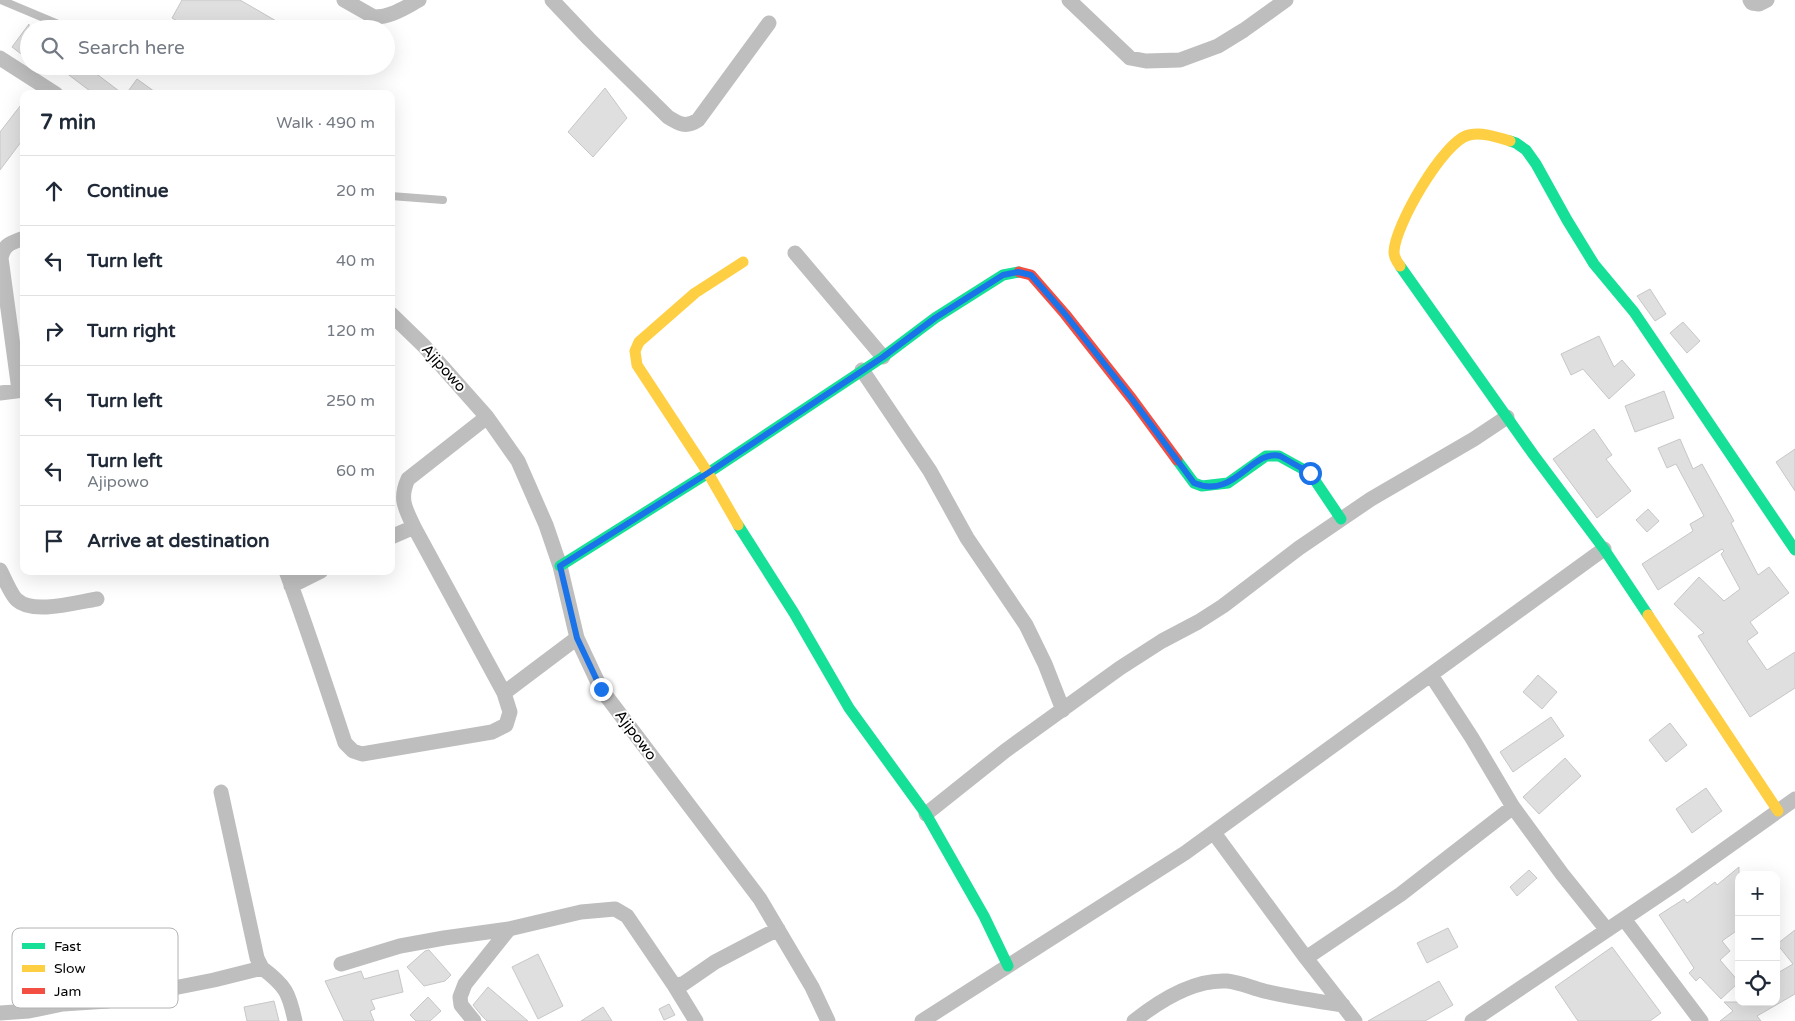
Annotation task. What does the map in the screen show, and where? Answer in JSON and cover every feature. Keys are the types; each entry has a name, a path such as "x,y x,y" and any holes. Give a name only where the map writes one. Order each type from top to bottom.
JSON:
{"street":[{"path":"344,0 374,17 380,17 389,16 419,0"},
{"path":"552,0 668,118 681,125 691,125 698,120 769,23"},
{"path":"1069,0 1130,58 1146,61 1180,60 1218,46 1286,0"},
{"path":"1750,0 1752,3 1759,4 1767,0"},
{"path":"0,58 20,71"},
{"path":"26,75 50,90"},
{"path":"1778,812 1604,549 1533,454 1398,263 1394,253 1396,243 1412,202 1437,165 1453,146 1467,135 1486,134 1516,143 1526,150 1594,264 1634,312 1795,550"},
{"path":"20,240 3,249 1,258 20,383"},
{"path":"795,253 883,357"},
{"path":"743,262 695,293 639,342 635,351 636,365 708,473 746,538 794,613 849,708 926,814 984,916 1008,966"},
{"path":"560,566 708,473 883,357 935,318 1003,275 1018,272 1031,275 1065,314 1132,399 1194,483 1202,486 1228,483 1266,456 1280,456 1310,473 1341,519"},
{"name":"Ajipowo","path":"395,318 424,346 487,416 518,461 546,525 560,566 577,638 601,689 760,899 812,987 828,1021"},
{"path":"862,370 930,471 966,538 1026,625 1045,664 1063,710"},
{"path":"0,392 20,390"},
{"path":"287,575 313,644 344,743 353,751 362,754 492,732 506,725 510,712 504,693 414,527 403,503 403,490 408,479 487,416"},
{"path":"926,814 1005,751 1134,659 1223,606 1299,548 1371,499 1474,439 1507,417"},
{"path":"395,535 414,527"},
{"path":"926,1019 1214,833 1604,549"},
{"path":"0,570 16,600 27,606 40,608 97,599"},
{"path":"291,586 313,575"},
{"path":"504,693 577,638"},
{"path":"1431,675 1472,738 1513,807 1562,874 1607,930"},
{"path":"221,792 257,958 262,968 282,984 291,1004 295,1021"},
{"path":"1472,1021 1624,919 1795,799"},
{"path":"1306,958 1401,894 1513,807"},
{"path":"1214,833 1355,1021"},
{"path":"341,964 400,946 509,929 556,917 615,909 627,916 696,1021"},
{"path":"1624,919 1701,1021"},
{"path":"474,1021 461,1005 460,997 464,984 509,929"},
{"path":"674,985 682,984 715,962 778,929"},
{"path":"178,987 262,968"},
{"path":"1134,1021 1167,997 1186,989 1214,982 1228,981 1265,991 1343,1005"},
{"path":"0,1013 44,1008"},
{"path":"926,1019 944,1021"}],"lane":[{"path":"1,0 49,20"},
{"path":"395,196 443,200"}],"building":[{"path":"182,0 240,0 274,20 176,20 172,18"},
{"path":"20,36 20,53 12,47"},
{"path":"69,75 98,75 118,90 89,90"},
{"path":"137,79 152,90 129,90"},
{"path":"605,88 627,118 593,157 568,132"},
{"path":"20,106 20,143 0,170 0,132"},
{"path":"1650,289 1666,314 1655,321 1637,296"},
{"path":"1683,322 1700,341 1687,353 1670,333"},
{"path":"1599,336 1614,367 1622,360 1635,375 1609,399 1583,369 1571,375 1561,354"},
{"path":"1664,391 1674,418 1635,432 1625,406"},
{"path":"1594,429 1612,455 1606,459 1631,491 1597,518 1553,459"},
{"path":"1680,439 1693,469 1702,464 1734,521 1731,523 1758,575 1769,567 1789,593 1750,622 1758,633 1747,641 1767,670 1795,652 1795,688 1750,717 1698,636 1704,633 1674,604 1699,577 1724,601 1740,589 1721,554 1724,551 1722,549 1658,590 1642,564 1693,531 1690,524 1704,516 1676,464 1667,468 1658,448"},
{"path":"1795,449 1795,491 1776,462"},
{"path":"1648,509 1659,521 1647,532 1636,520"},
{"path":"1538,675 1557,692 1542,709 1523,692"},
{"path":"1551,717 1564,736 1513,772 1500,752"},
{"path":"1670,723 1687,745 1666,762 1649,740"},
{"path":"1565,758 1581,776 1539,814 1523,797"},
{"path":"1706,788 1722,811 1692,833 1676,809"},
{"path":"1739,867 1739,871 1735,871 1735,932 1722,941 1730,951 1720,960 1735,977 1735,986 1721,999 1700,977 1696,981 1689,973 1694,968 1659,915 1684,899 1687,903 1715,882 1717,885"},
{"path":"1529,870 1537,878 1517,896 1510,887"},
{"path":"1448,928 1458,947 1427,963 1417,943"},
{"path":"1795,930 1795,994 1780,1003 1780,972 1793,964 1780,948 1780,942"},
{"path":"1612,947 1661,1013 1650,1021 1578,1021 1555,987"},
{"path":"429,950 451,975 445,981 424,986 407,967 425,951"},
{"path":"538,954 563,1006 538,1019 512,967"},
{"path":"398,970 403,992 371,1000 375,1009 370,1011 374,1021 344,1021 325,981 361,971 364,979"},
{"path":"1439,981 1453,1005 1425,1021 1368,1021"},
{"path":"488,987 528,1021 487,1021 473,1005"},
{"path":"428,997 441,1011 430,1021 416,1021 410,1015"},
{"path":"274,1001 279,1021 247,1021 244,1007"},
{"path":"1724,1002 1735,1002 1735,1006 1774,1006 1757,1016 1761,1021 1720,1021 1733,1011"},
{"path":"669,1004 675,1015 664,1020 659,1009"},
{"path":"603,1007 612,1021 581,1021"}],"traffic: fast":[{"path":"1510,141 1526,150 1536,164 1594,264 1634,312 1795,550"},
{"path":"1400,266 1533,454 1604,549 1648,615"},
{"path":"560,566 708,473 883,357 935,318 1003,275 1019,272"},
{"path":"1177,460 1194,483 1202,486 1228,483 1266,456 1279,456 1310,473 1341,519"},
{"path":"738,525 794,613 849,708 926,814 984,916 1008,966"}],"traffic: slow":[{"path":"1400,266 1394,252 1402,224 1422,186 1447,152 1459,140 1474,134 1510,141"},
{"path":"738,525 708,473 637,365 635,351 639,342 695,293 743,262"},
{"path":"1648,615 1778,811"}],"traffic: jam":[{"path":"1019,272 1031,275 1065,314 1177,460"}],"route":[{"path":"601,689 577,638 560,566 708,473 883,357 935,318 1003,275 1018,272 1031,275 1065,314 1132,399 1194,483 1202,486 1228,483 1266,456 1274,454 1310,473"}]}
